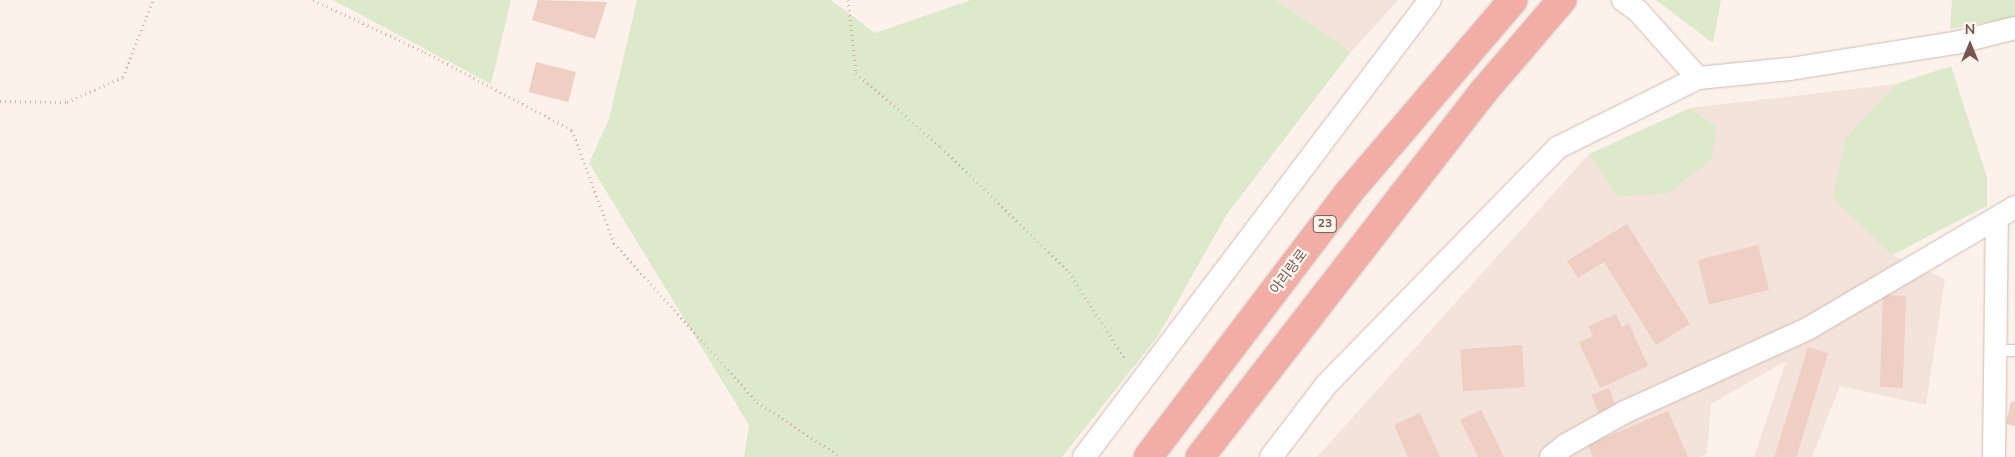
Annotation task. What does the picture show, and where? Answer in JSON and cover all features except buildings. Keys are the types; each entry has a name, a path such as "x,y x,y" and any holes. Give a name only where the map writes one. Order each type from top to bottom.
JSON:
{"highway":[{"name":"아리랑로","path":"1148,457 1350,191 1513,0"},
{"path":"1200,457 1484,91 1562,0"}],"street":[{"path":"1084,457 1430,0"},
{"path":"1623,0 1638,11 1698,78"},
{"path":"1272,457 1326,385 1556,148 1698,78 1790,69 1955,44 2015,28"},
{"path":"1994,457 2005,350 2006,214"},
{"path":"1551,457 1566,444 1625,412 1808,328 2006,214"}],"path":[{"path":"0,101 67,102 123,77 153,0"},
{"path":"314,0 425,52 572,130 614,243 757,402 841,457"},
{"path":"848,0 856,73 941,147 1069,272 1140,382"}],"shaded area":[{"path":"1276,0 1398,0 1351,52"},
{"path":"1896,84 1846,137 1892,255 1945,279 1926,405 1840,386 1812,457 1754,457 1786,361 1711,404 1707,453 1700,457 1317,457 1589,154 1617,196 1717,126 1690,108"}],"green space":[{"path":"333,0 511,0 491,84"},
{"path":"637,0 831,0 875,33 971,0 1276,0 1351,52 1227,214 1158,336 1062,457 744,457 749,425 589,163 609,119"},
{"path":"1656,0 1721,0 1713,43"},
{"path":"1952,0 2015,0 2015,17 1950,29"},
{"path":"1951,66 1987,177 1987,206 1892,255 1833,198 1846,137 1896,84"},
{"path":"1690,108 1717,126 1711,160 1667,194 1617,196 1589,154"}]}
